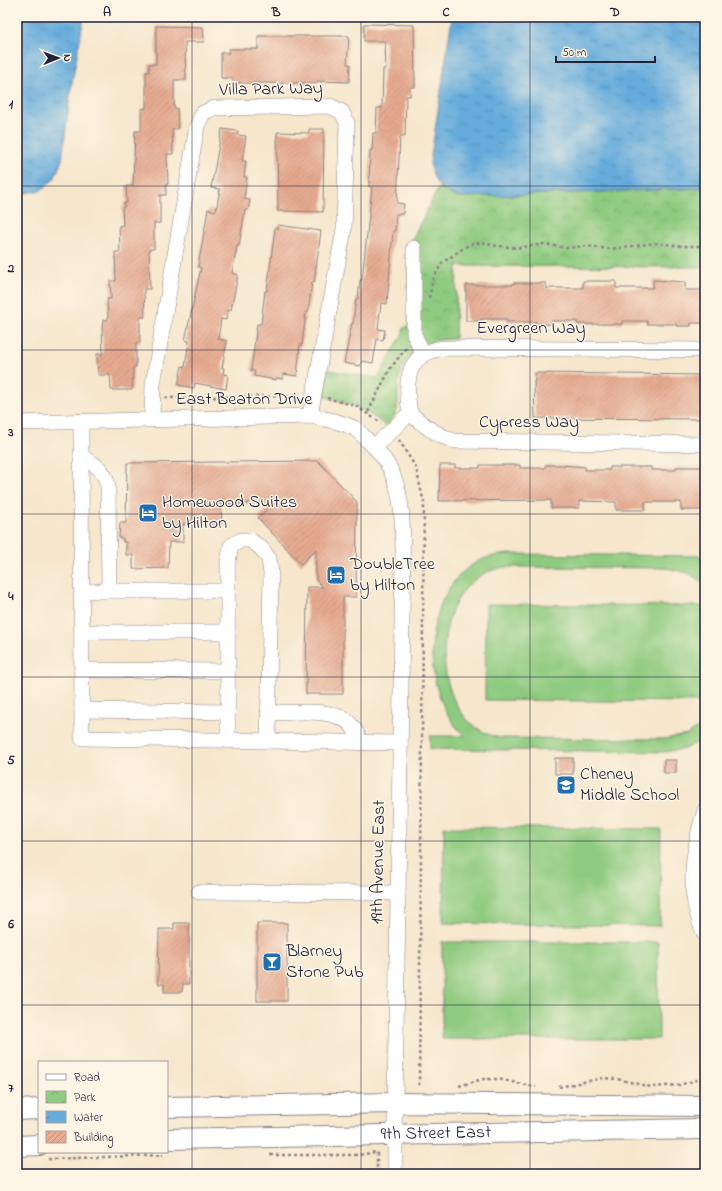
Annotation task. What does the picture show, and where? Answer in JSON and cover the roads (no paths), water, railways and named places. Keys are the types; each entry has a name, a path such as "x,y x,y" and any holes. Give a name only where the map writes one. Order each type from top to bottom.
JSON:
{"main road":[{"name":"9th Street East","path":"168,1107 395,1103 705,1106"},
{"path":"17,1110 38,1109"},
{"name":"9th Street East","path":"168,1139 705,1129"},
{"path":"17,1146 38,1145"}],"street":[{"name":"Villa Park Way","path":"152,419 153,384 197,126 203,113 214,108 330,106 342,112 347,123 344,229 310,416"},
{"path":"375,446 392,432 410,413 406,393 408,380 412,367 423,354 414,334 414,248"},
{"name":"Evergreen Way","path":"423,354 432,349 445,348 705,350"},
{"name":"Cypress Way","path":"410,413 431,430 454,441 705,444"},
{"name":"East Beaton Drive","path":"17,423 310,416 334,421 355,429 375,446 390,467 398,487 402,512 403,551"},
{"path":"81,421 82,738 400,743"},
{"path":"81,456 98,467 105,474 108,486 109,591"},
{"path":"228,740 228,562 231,546 242,540 250,540 261,548 269,559 271,573 268,741"},
{"name":"19th Avenue East","path":"395,1174 403,551"},
{"path":"82,591 228,591"},
{"path":"82,632 228,632"},
{"path":"82,670 228,671"},
{"path":"82,710 228,712"},
{"path":"268,713 334,714 345,719 353,726 361,743"},
{"path":"705,810 694,847 693,874 697,911 705,936"},
{"path":"199,892 398,893"}],"water":[{"path":"17,17 84,17 71,88 62,160 54,179 40,191 17,194"},
{"path":"452,17 705,17 705,188 459,197 442,189 433,176 430,163"}],"place":[{"name":"Homewood Suites by Hilton","path":"148,513"},
{"name":"DoubleTree by Hilton","path":"336,575"},
{"name":"Cheney Middle School","path":"566,785"},
{"name":"Blarney Stone Pub","path":"272,962"}]}
